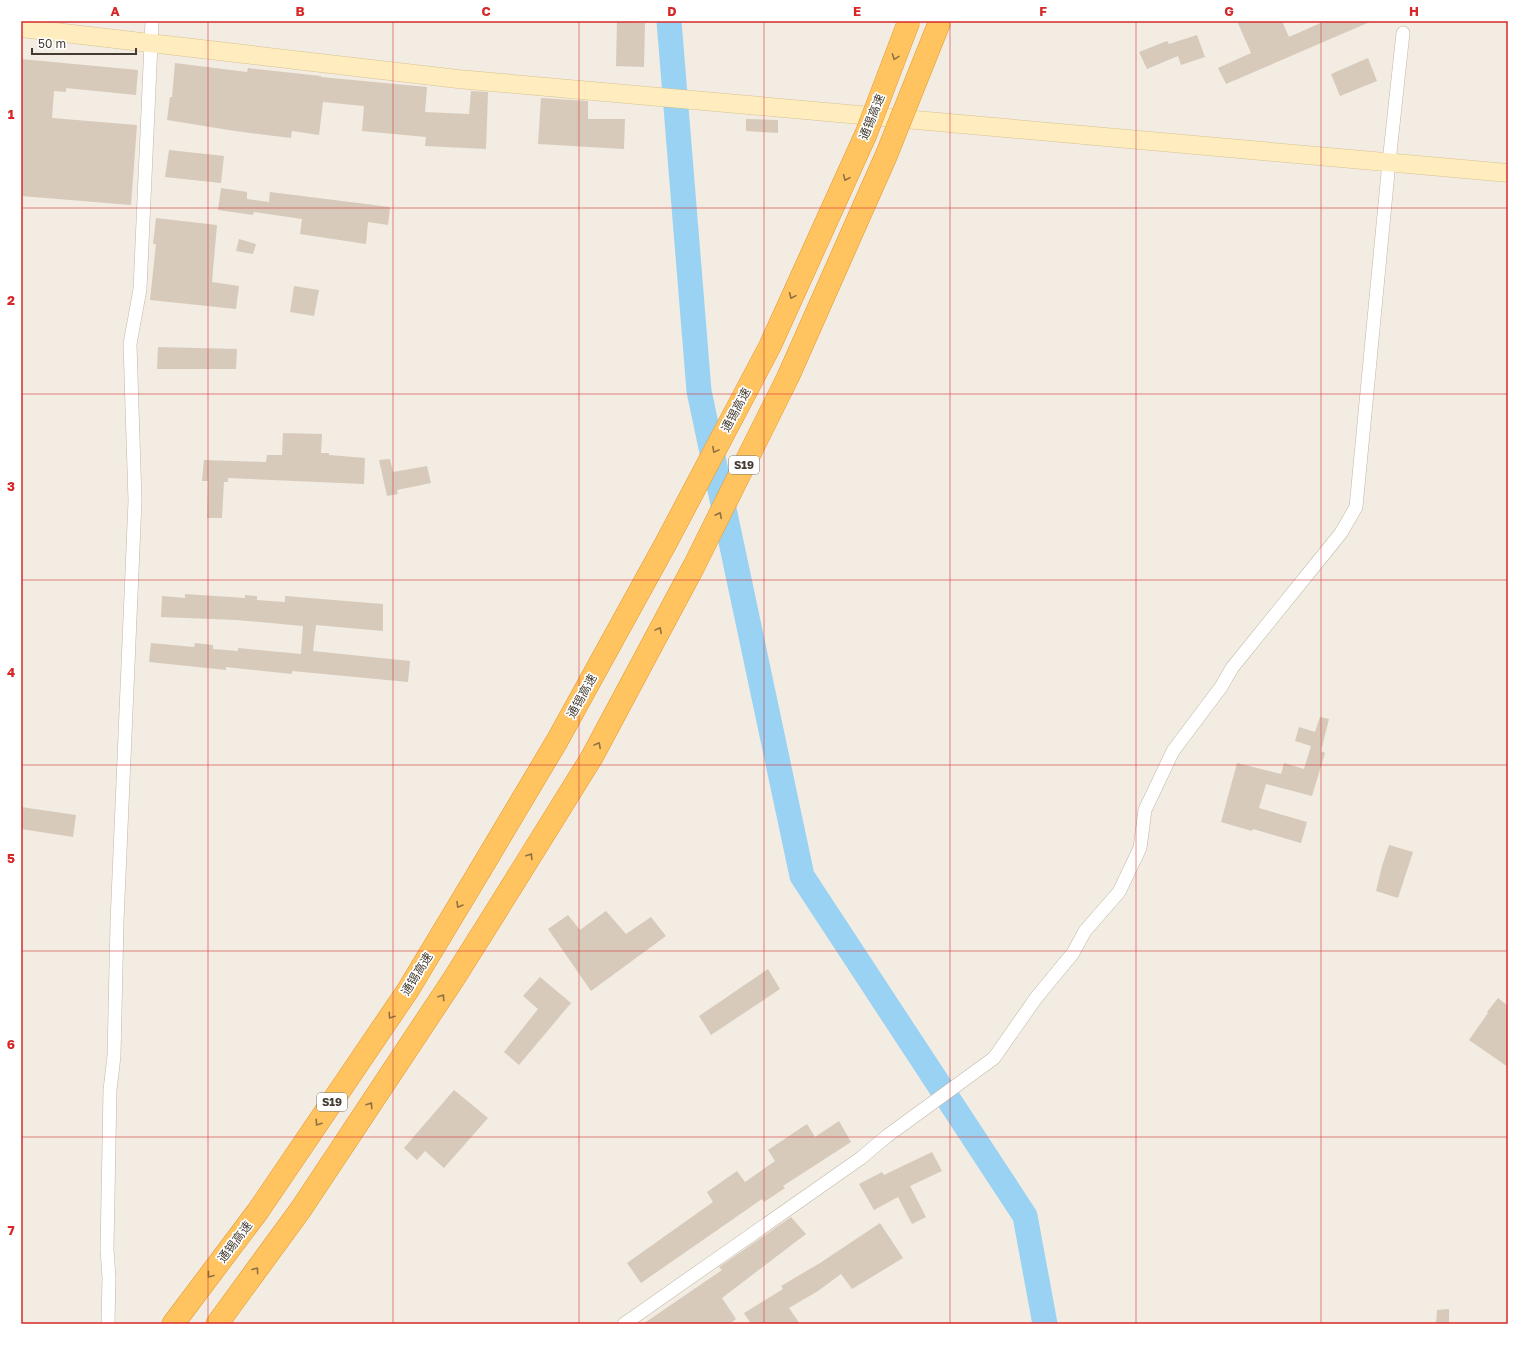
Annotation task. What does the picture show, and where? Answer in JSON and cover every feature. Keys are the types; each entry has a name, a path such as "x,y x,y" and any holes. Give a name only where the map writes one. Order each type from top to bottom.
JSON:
{"highway":[{"name":"通锡高速","path":"173,1324 258,1211 408,990 557,741 662,550 770,346 866,134 909,21"},
{"name":"S19","path":"217,1324 301,1209 453,980 592,757 694,566 788,377 886,156 940,21"}],"street":[{"path":"108,1324 109,1278 107,1249 110,1090 114,1056 117,922 135,501 130,344 140,289 152,21"},
{"path":"21,28 458,79 1508,173"},
{"path":"624,1324 861,1158 887,1136 994,1058 1036,998 1073,953 1085,931 1119,892 1140,848 1145,810 1173,751 1220,687 1232,668 1341,533 1356,507 1388,162 1403,33"}],"building":[{"path":"1237,21 1282,21 1289,37 1325,21 1372,21 1226,84 1218,68 1251,53"},
{"path":"617,22 645,23 644,67 616,66"},
{"path":"1197,35 1205,57 1181,65 1178,56 1147,69 1139,52 1167,41 1169,44"},
{"path":"1368,58 1377,81 1340,96 1331,74"},
{"path":"21,59 138,70 136,95 66,88 66,92 54,91 52,118 137,125 131,205 21,196"},
{"path":"175,63 247,72 248,68 321,77 427,87 425,112 469,114 471,91 488,92 486,149 425,146 426,137 362,131 364,106 323,102 319,135 292,131 291,138 167,120 170,97 172,97"},
{"path":"541,98 588,101 588,119 625,119 624,149 538,144"},
{"path":"746,119 778,120 778,133 746,131"},
{"path":"169,150 224,156 221,183 165,177"},
{"path":"221,188 247,192 247,199 269,202 270,192 390,207 388,225 368,222 366,244 300,234 302,219 254,212 253,215 218,210"},
{"path":"156,218 217,225 212,282 239,286 236,309 150,300 156,244 153,244"},
{"path":"239,239 256,244 253,254 236,251"},
{"path":"294,286 319,290 314,316 290,312"},
{"path":"158,347 237,349 236,369 157,369"},
{"path":"283,433 322,434 321,453 365,458 364,484 228,478 228,482 224,482 222,518 207,518 208,481 202,481 204,460 266,462 267,455 282,455"},
{"path":"390,459 393,472 427,466 431,483 397,490 398,494 387,496 379,460"},
{"path":"185,594 245,598 245,595 257,596 257,600 285,602 285,596 383,604 383,631 316,625 313,651 410,661 408,682 292,671 292,674 226,667 226,670 149,662 151,643 194,647 195,643 213,645 213,649 238,651 238,648 301,654 303,626 236,620 161,617 162,596 185,598"},
{"path":"1320,717 1329,719 1321,751 1325,753 1312,796 1266,784 1259,808 1307,822 1301,843 1253,829 1252,831 1221,822 1237,763 1281,774 1284,763 1304,769 1311,746 1295,741 1299,727 1315,732"},
{"path":"21,807 76,815 73,837 21,829"},
{"path":"1389,845 1413,852 1398,898 1376,891"},
{"path":"606,911 626,934 651,917 666,936 591,991 548,929 568,915 580,930"},
{"path":"768,969 780,989 711,1035 699,1016"},
{"path":"540,977 571,1003 519,1065 504,1052 538,1009 523,996"},
{"path":"1498,998 1508,1006 1508,1067 1469,1040"},
{"path":"454,1090 488,1118 444,1168 425,1151 417,1160 404,1148"},
{"path":"839,1121 851,1142 783,1186 785,1188 764,1202 762,1199 641,1283 627,1263 713,1202 707,1192 737,1171 745,1182 775,1161 768,1150 807,1124 815,1137"},
{"path":"932,1152 942,1171 910,1186 926,1217 912,1224 898,1197 874,1210 859,1184 882,1172 884,1175"},
{"path":"791,1217 806,1234 722,1298 736,1319 730,1324 643,1324 722,1270 719,1267"},
{"path":"880,1223 903,1258 852,1289 841,1274 818,1291 789,1308 800,1324 751,1324 744,1313 783,1289 781,1286 820,1263"},
{"path":"1449,1309 1449,1324 1436,1324 1437,1310"}],"waterway":[{"path":"669,21 699,391 802,876 1025,1216 1045,1324"}]}
